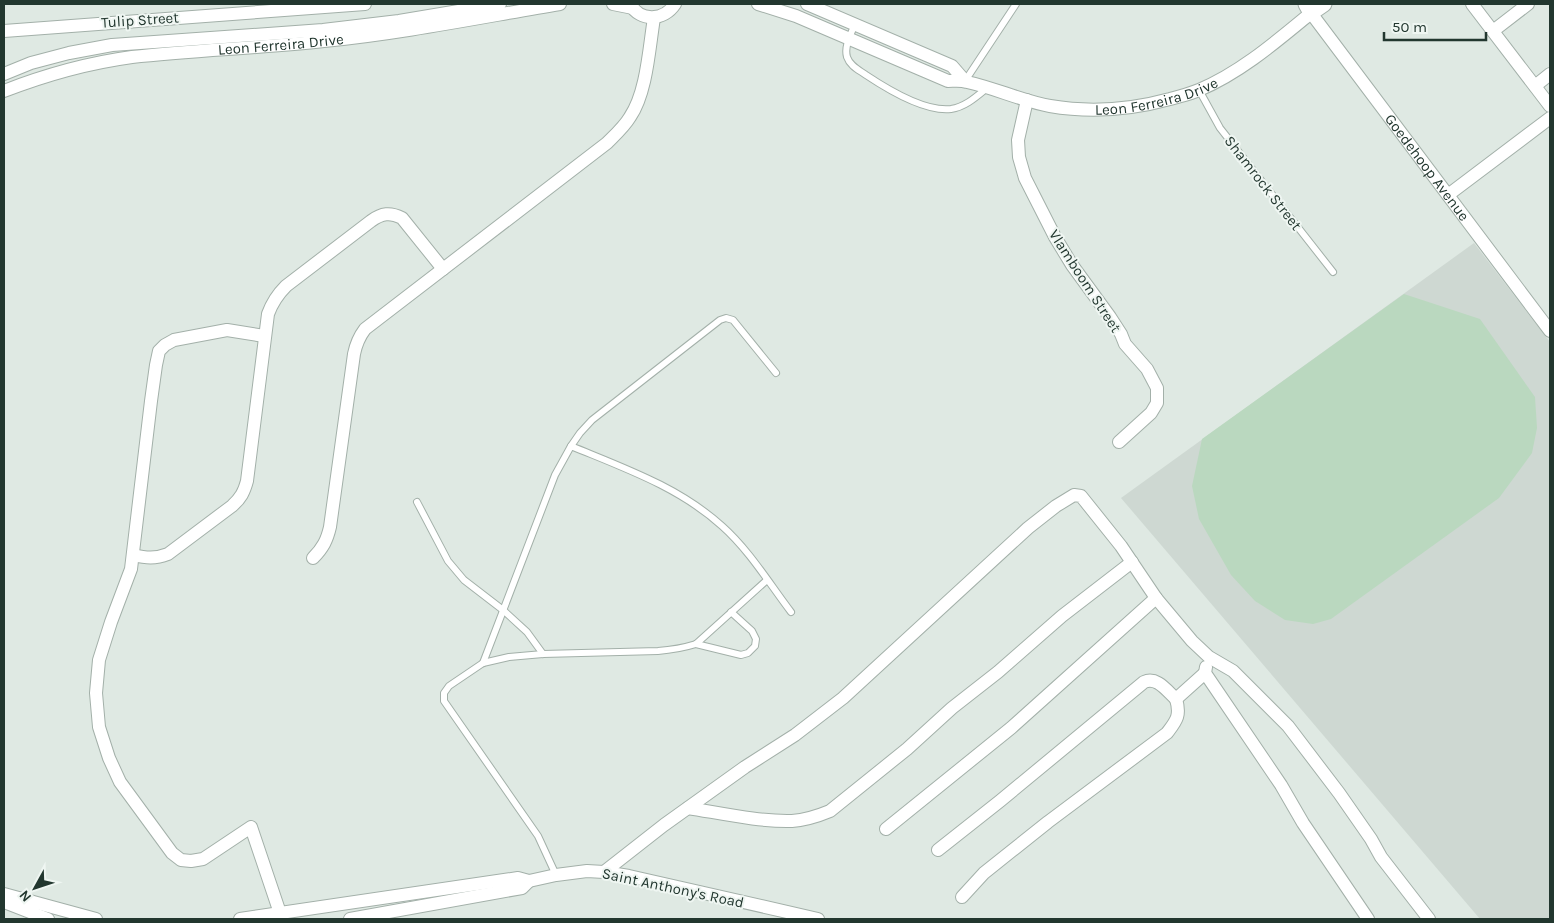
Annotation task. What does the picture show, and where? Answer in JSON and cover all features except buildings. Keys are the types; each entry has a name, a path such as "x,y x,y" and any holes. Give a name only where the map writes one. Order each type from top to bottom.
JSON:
{"street":[{"name":"Tulip Street","path":"4,31 365,4"},
{"name":"Leon Ferreira Drive","path":"4,74 31,63 69,53 112,45 323,30 500,4"},
{"name":"Leon Ferreira Drive","path":"4,89 67,70 131,58 323,42 388,34 560,4"},
{"path":"613,4 632,6 639,14 654,18 669,12 676,4"},
{"name":"Leon Ferreira Drive","path":"758,4 796,16 948,81 965,81 1027,100 1072,109 1113,110 1161,101 1199,90 1237,69 1280,38 1308,8 1324,4"},
{"name":"Leon Ferreira Drive","path":"807,4 952,66 965,81"},
{"path":"1472,4 1550,106"},
{"path":"1493,31 1528,4"},
{"name":"Goedehoop Avenue","path":"1308,8 1550,331"},
{"path":"313,558 324,546 328,538 355,345 359,337 365,329 606,143 621,129 631,116 639,100 654,18"},
{"path":"1535,86 1550,74"},
{"name":"Vlamboom Street","path":"1027,100 1018,140 1019,157 1025,178 1055,237 1072,265 1110,317 1125,344 1147,369 1156,388 1157,404 1150,413 1118,442"},
{"path":"1448,195 1550,118"},
{"path":"133,556 150,559 168,554 239,500 244,492 268,314 271,305 286,286 377,216 393,214 402,218 443,269"},
{"path":"264,336 227,330 174,340 159,351 152,392 131,570 99,660 96,694 99,727 109,758 120,782 172,854 182,860 203,859 251,827 281,916"},
{"path":"604,872 688,808 745,767 795,735 843,698 1028,528 1056,506 1074,495 1081,496 1121,546 1156,598 1192,641 1209,657 1233,671 1288,726 1339,793 1371,839 1381,857 1429,919"},
{"path":"688,808 764,819 793,821 830,811 907,749 952,708 998,672 1062,616 1132,562"},
{"path":"886,829 1011,728 1156,598"},
{"path":"1176,699 1205,673 1209,657"},
{"path":"1205,673 1282,785 1303,823 1368,919"},
{"path":"938,850 1144,682 1149,680 1158,683 1176,699 1179,713 1167,733 1048,822 991,868 962,898"},
{"name":"Saint Anthony's Road","path":"529,881 588,871 604,872 818,919"},
{"path":"240,919 281,916 518,878 529,881 522,888 350,919"},
{"path":"4,894 96,919"},
{"path":"4,902 48,919"}],"lane":[{"path":"965,81 1016,4"},
{"path":"855,24 848,38 846,55 850,64 890,91 928,107 949,109 959,108 987,88"},
{"name":"Shamrock Street","path":"1199,90 1220,128 1333,272"},
{"path":"482,663 555,475 571,446 592,420 720,320 726,318 733,320 776,373"},
{"path":"571,446 666,486 685,498 732,537 791,612"},
{"path":"416,502 448,561 464,580 503,610 527,632 543,654"},
{"path":"556,875 538,836 444,701 444,693 449,686 482,663 509,657 543,654 675,650 696,644 767,580"},
{"path":"696,644 741,655 748,653 755,646 756,638 752,631 731,612"}],"shaded area":[{"path":"1474,243 1550,342 1550,919 1480,919 1121,498"}],"green space":[{"path":"1404,294 1480,319 1535,397 1537,428 1532,453 1499,498 1331,619 1313,624 1285,620 1255,601 1231,575 1199,519 1192,486 1202,439"}]}
